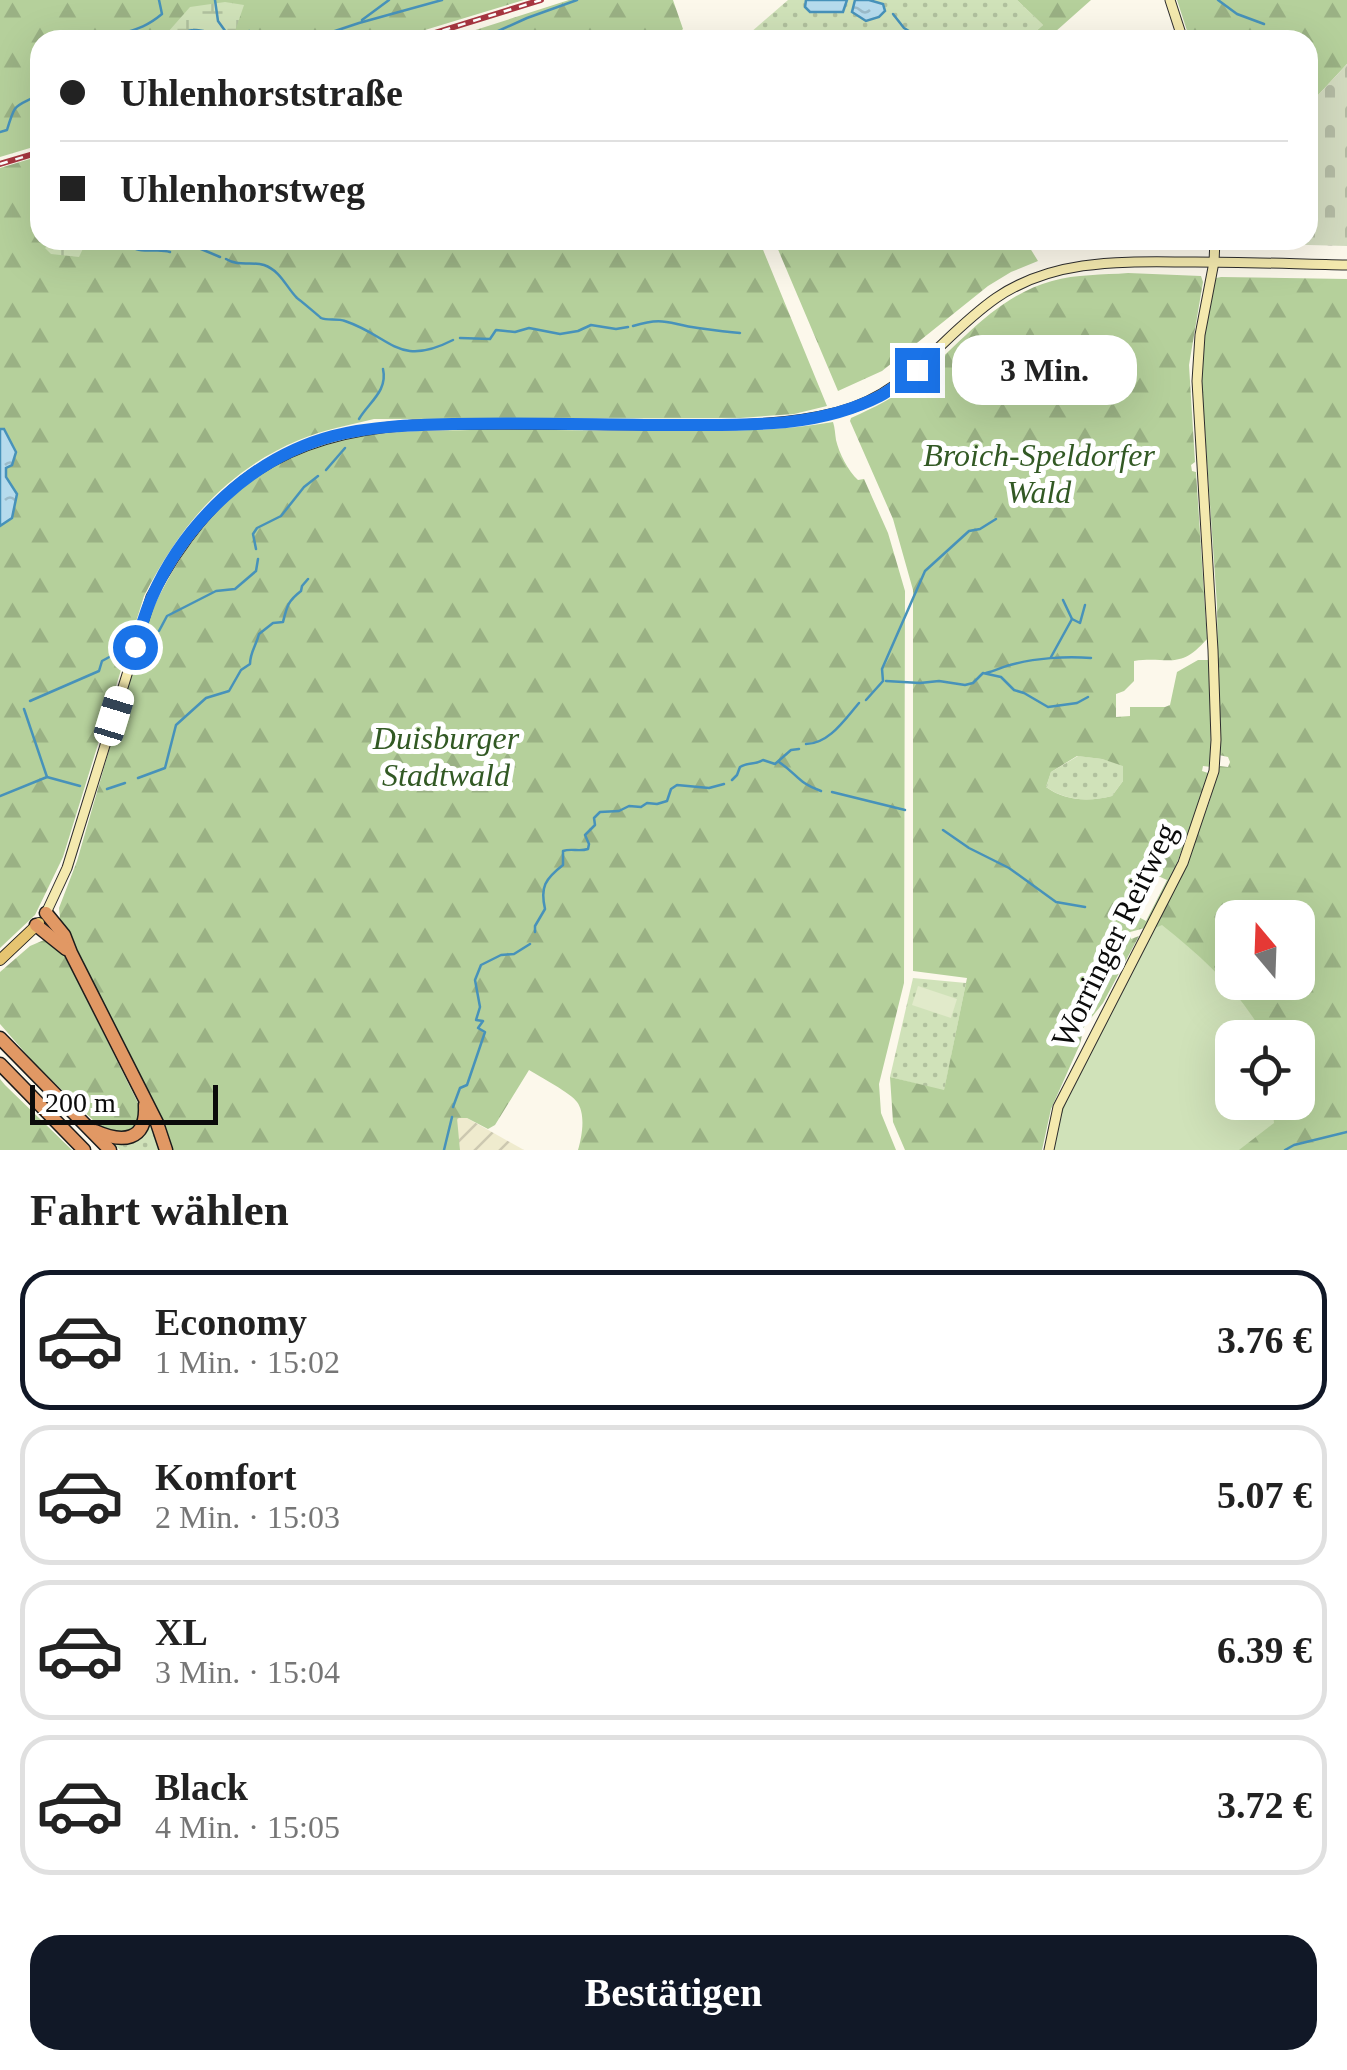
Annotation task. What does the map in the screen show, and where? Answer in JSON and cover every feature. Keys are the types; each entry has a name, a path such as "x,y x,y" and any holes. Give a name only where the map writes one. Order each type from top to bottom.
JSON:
{"highway":[{"path":"46,913 64,935 157,1123 166,1150"},
{"path":"36,926 71,954"},
{"path":"0,1038 110,1150"},
{"path":"0,1064 80,1148"},
{"path":"85,1127 109,1138 130,1138 144,1124 144,1098"}],"main road":[{"path":"1170,0 1180,30"},
{"name":"Worringer Reitweg","path":"1049,1150 1058,1107 1183,864 1214,771 1213,650 1196,380 1215,250"},
{"path":"0,960 46,913 68,868 151,598 190,533 235,487 308,444 374,428 796,422 842,411 884,394 917,370 996,298 1045,274 1107,262 1347,265"}],"shaded area":[{"path":"456,1118 467,1118 524,1150 460,1150"}],"green space":[{"path":"0,0 524,0 425,30 30,30 30,148 0,157"},
{"path":"569,0 673,0 683,29 682,30 475,30"},
{"path":"788,0 1017,0 1043,25 1037,30 754,30"},
{"path":"1017,0 1091,0 1057,30 1037,30 1043,25"},
{"path":"1177,0 1347,0 1347,64 1318,95 1318,30 1187,30"},
{"path":"225,2 244,5 235,30 170,30 190,7"},
{"path":"1347,64 1347,246 1318,245 1318,95"},
{"path":"30,159 30,250 763,250 827,406 794,414 740,418 374,419 308,436 249,468 207,503 189,524 144,596 63,857 35,915 0,948 0,526 12,518 17,494 6,473 16,452 0,429 0,168"},
{"path":"47,250 82,250 79,257 51,254"},
{"path":"778,250 1031,250 1038,261 988,286 882,371 838,391"},
{"name":"Broich-Speldorfer Wald","path":"1080,276 1201,276 1203,282 1189,365 1195,462 1191,465 1196,472 1207,639 1181,659 1134,661 1134,681 1116,694 1116,717 1130,716 1130,707 1170,705 1177,672 1198,660 1210,660 1211,767 1203,766 1202,771 1209,778 1175,868 1145,928 1130,932 1131,939 1139,936 1103,1003 1084,1027 1051,1109 1042,1150 905,1150 893,1122 890,1077 944,1090 967,978 913,971 913,590 893,519 850,421 909,386 995,310 1031,288","holes":["1077,756 1123,766 1123,781 1112,796 1078,799 1046,787 1051,772","1147,871 1167,880 1146,921 1122,908 1138,878"]},
{"name":"Broich-Speldorfer Wald","path":"1216,278 1347,279 1347,1150 1052,1150 1061,1108 1187,862 1218,769 1228,767 1230,762 1228,757 1219,755 1217,605 1202,348"},
{"name":"Duisburger Stadtwald","path":"833,422 847,467 858,480 864,479 888,533 905,591 904,983 879,1084 881,1113 896,1150 578,1150 582,1119 577,1102 529,1070 495,1125 488,1129 467,1118 457,1118 460,1150 170,1150 60,919 59,908 77,861 143,633 172,573 210,519 259,476 288,459 356,437 470,430 739,431"},
{"path":"1078,756 1123,765 1123,781 1112,796 1078,799 1046,787 1051,772"},
{"path":"1162,925 1215,972 1215,1000 1240,1000 1254,1020 1215,1020 1215,1120 1274,1123 1239,1150 1054,1150 1057,1127 1068,1098 1155,928"},
{"path":"44,940 64,954 141,1109 141,1122 130,1133 110,1134 98,1125 0,1024 0,972 30,946"},
{"path":"913,978 966,983 944,1091 890,1077"},
{"path":"918,986 957,999 951,1018 912,1005"},
{"path":"0,1079 5,1085 72,1150 0,1150"},
{"path":"148,1116 161,1150 120,1150 113,1143"}],"water":[{"path":"806,0 847,0 843,12 810,12 805,7"},
{"path":"855,0 883,4 885,11 866,21 852,12"},
{"path":"0,429 4,429 16,452 12,465 6,468 6,477 17,494 12,518 0,526"}],"waterway":[{"path":"134,30 162,14 159,0"},
{"path":"215,0 218,21 224,30"},
{"path":"362,20 389,0"},
{"path":"338,30 442,0"},
{"path":"500,30 577,0"},
{"path":"1218,0 1237,14 1264,24"},
{"path":"893,14 907,30"},
{"path":"193,30 201,30"},
{"path":"0,132 7,130 18,106 30,99"},
{"path":"140,250 162,250"},
{"path":"162,250 170,252"},
{"path":"203,250 220,257"},
{"path":"226,259 270,268 321,318 345,321 407,351 434,348 453,340"},
{"path":"633,326 660,321 740,333"},
{"path":"460,338 490,339 496,330 515,332 529,328 560,334 591,325 628,327"},
{"path":"359,419 383,384 383,369"},
{"path":"326,470 345,448"},
{"path":"256,549 253,534 257,528 281,516 318,476"},
{"path":"866,700 883,681 882,669 925,571 969,531 996,519"},
{"path":"159,631 167,616 216,591 235,589 256,571 258,559"},
{"path":"138,778 165,768 176,725 206,698 229,691 241,670 250,664 259,634 273,623 283,622 289,604 308,579"},
{"path":"1051,657 1072,619 1063,600"},
{"path":"1072,619 1080,623 1085,605"},
{"path":"30,701 99,671 102,661 113,655 128,623"},
{"path":"986,673 1040,659 1091,658"},
{"path":"886,681 965,685 983,673 1001,677 1014,690 1048,707 1077,703 1088,697"},
{"path":"806,744 829,735 859,703"},
{"path":"0,796 47,777 24,709"},
{"path":"732,780 743,765 763,760 775,764 791,750 799,749"},
{"path":"779,762 821,791"},
{"path":"47,777 80,786"},
{"path":"107,789 125,783"},
{"path":"535,932 545,909 545,884 563,865 563,851 588,849 585,835 600,812 667,801 677,785 709,788 724,784"},
{"path":"832,792 905,810"},
{"path":"943,830 1009,868 1056,902 1085,907"},
{"path":"453,1107 460,1088 467,1085 485,1032 478,1028 483,1021 476,1020 480,1007 475,980 481,965 530,944"},
{"path":"444,1150 452,1117"},
{"path":"1285,1150 1347,1132"}],"railway":[{"path":"444,30 541,0"},
{"path":"0,164 30,155"}],"route":[{"path":"135,647 151,598 190,533 235,487 308,444 374,428 412,426 796,422 863,404 917,370"}]}
